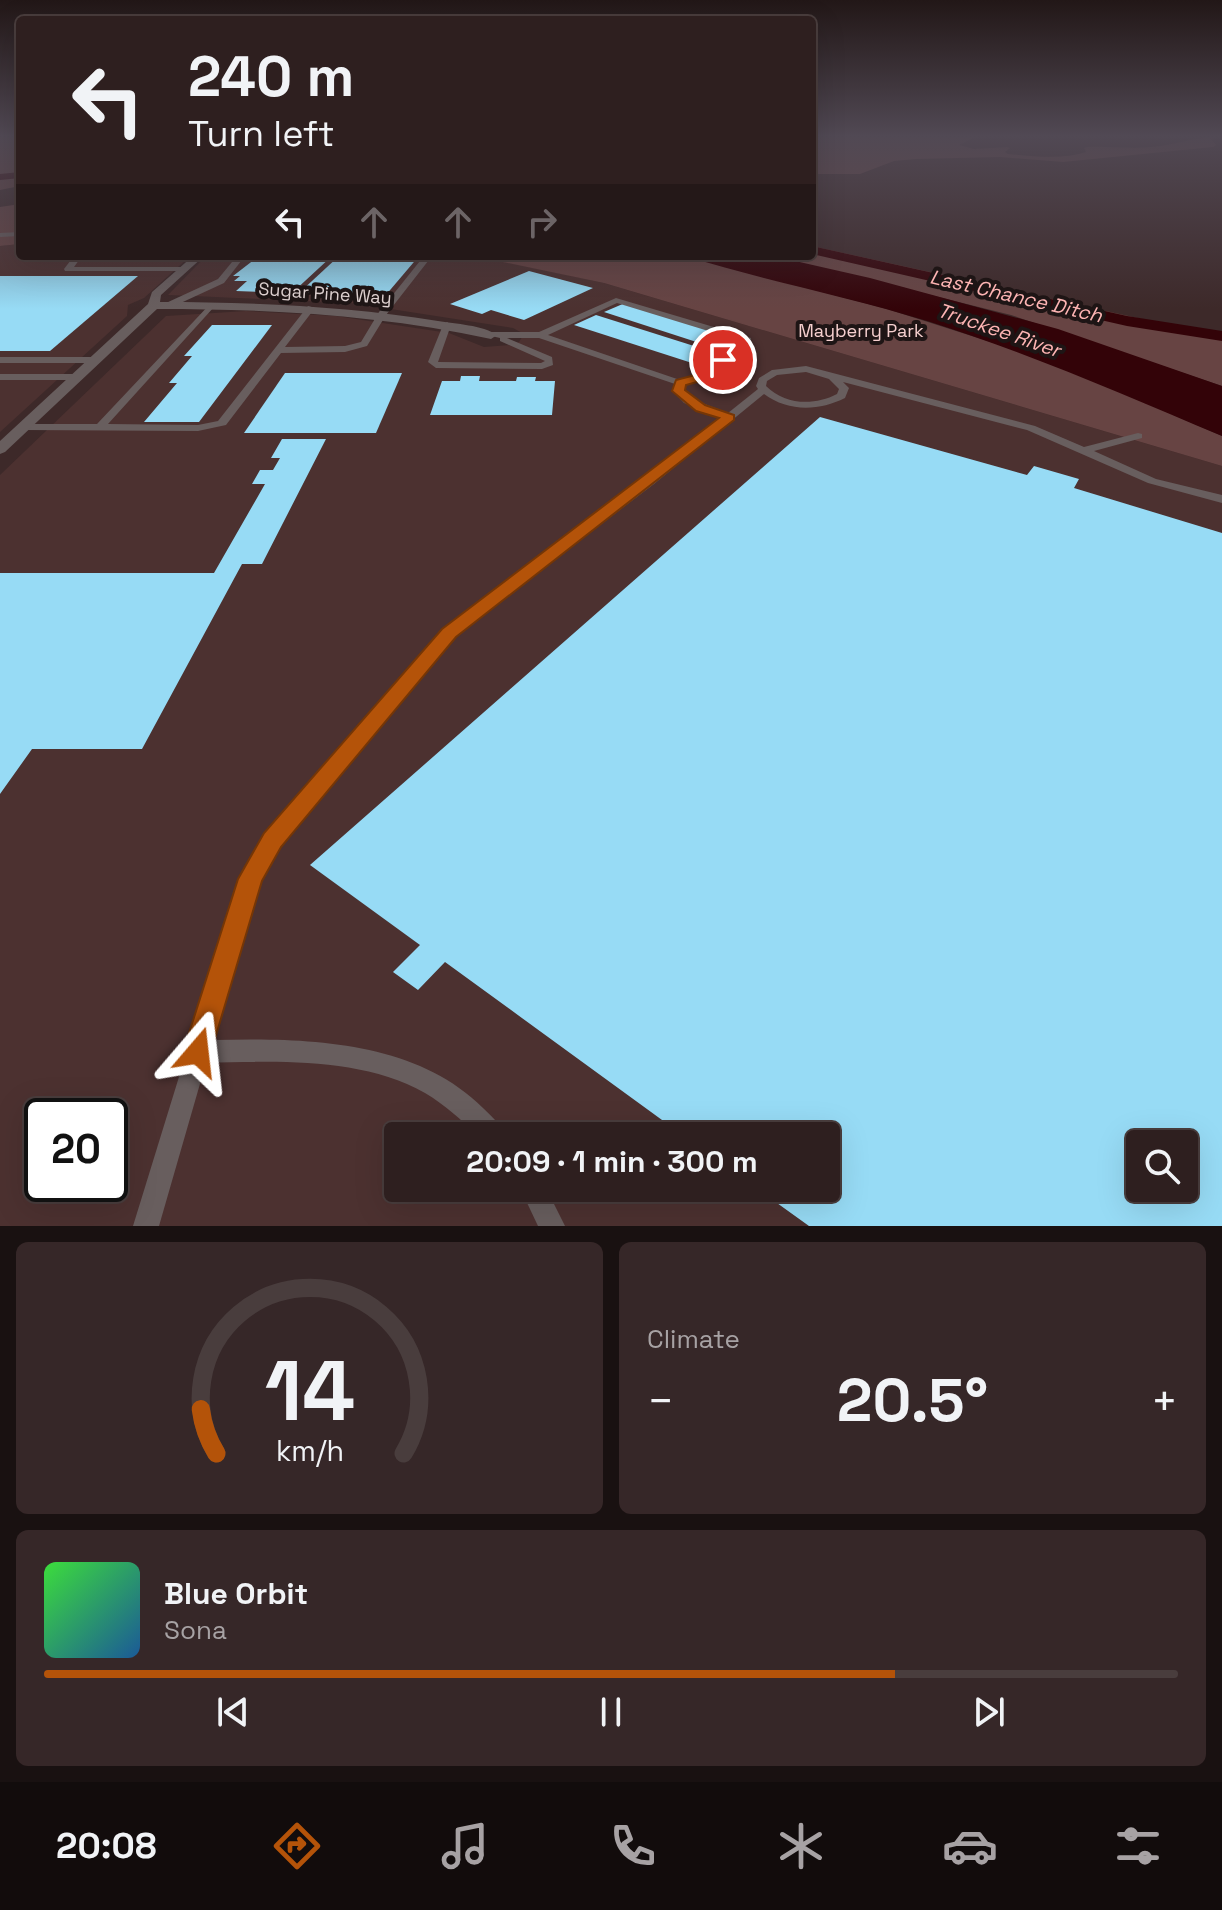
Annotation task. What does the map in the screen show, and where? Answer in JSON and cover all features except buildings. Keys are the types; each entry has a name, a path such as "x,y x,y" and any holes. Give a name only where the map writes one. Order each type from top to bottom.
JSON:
{"street":[{"path":"0,449 154,305 156,294 194,260"},
{"name":"Sugar Pine Way","path":"154,305 311,308 382,314 491,335"}],"lane":[{"path":"75,260 68,269 184,269"},
{"path":"169,305 221,281 238,260"},
{"path":"279,350 356,348 368,340 382,314 425,260"},
{"path":"491,335 540,335 680,383 700,377 748,340 616,300 540,335"},
{"path":"99,428 211,305"},
{"path":"23,427 198,428 222,423 311,308"},
{"path":"447,325 433,362 436,365 542,366 550,363 549,359 526,348 491,335"},
{"path":"0,360 95,360"},
{"path":"828,375 838,380 844,391 831,402 795,404 774,398 763,390 762,380 775,372 806,369 1015,423 1152,481 1222,499"},
{"path":"0,377 77,377"},
{"path":"680,383 678,391 688,401 729,417"},
{"path":"146,1226 250,879 273,840 449,633 763,390"},
{"path":"1083,451 1138,436"},
{"path":"198,1052 264,1049 334,1052 385,1064 444,1093 478,1122"},
{"path":"539,1202 552,1226"}],"shaded area":[{"path":"16,244 16,260 186,260 144,298 128,305 127,316 0,432 0,246"},
{"path":"202,260 494,260 604,283 1222,466 1222,1226 0,1226 0,475 166,316 246,311 336,316 449,333 484,347 519,342 524,334 513,328 352,303 168,295"}],"green space":[{"path":"16,205 16,244 0,246 0,207"},
{"path":"816,247 1151,321 1222,333 1222,386 1011,315 789,260 816,260"},
{"name":"Mayberry Park","path":"493,260 701,260 887,309 1073,371 1222,436 1222,466 604,283"}],"water":[{"name":"Truckee River","path":"700,260 791,260 870,278 1058,329 1222,386 1222,436 965,333"}],"waterway":[{"name":"Last Chance Ditch","path":"816,251 1127,321 1222,336"}],"route":[{"path":"198,1052 250,879 273,840 449,633 650,482 729,417 701,408 678,391 680,383 700,377 723,360"}]}
